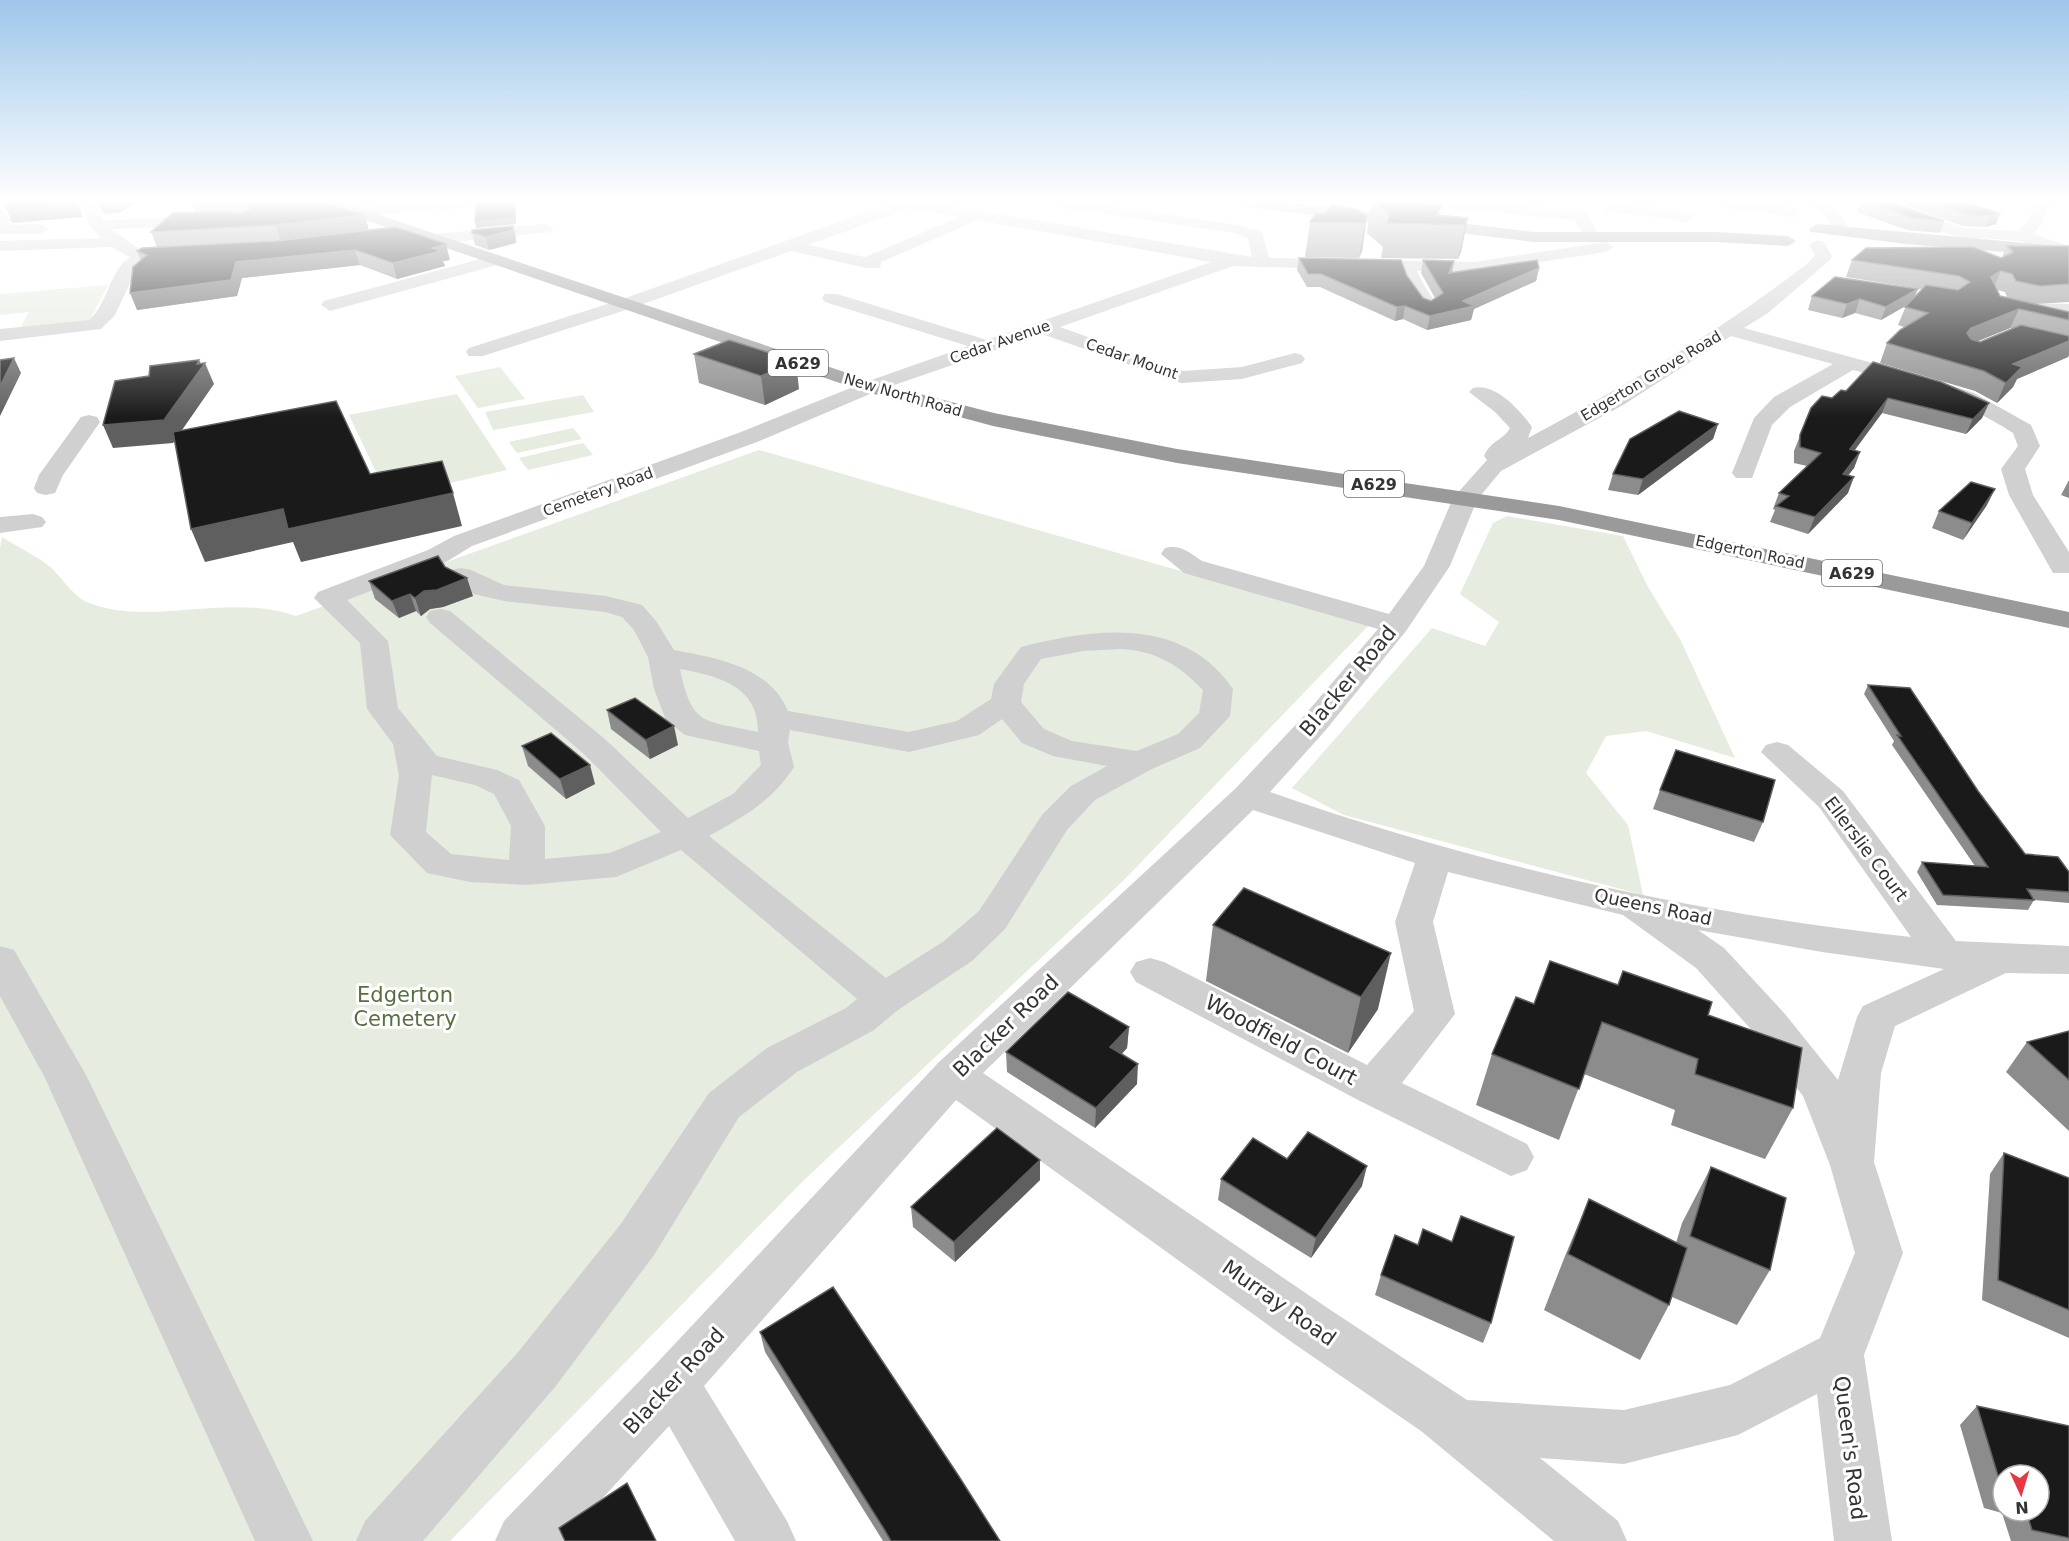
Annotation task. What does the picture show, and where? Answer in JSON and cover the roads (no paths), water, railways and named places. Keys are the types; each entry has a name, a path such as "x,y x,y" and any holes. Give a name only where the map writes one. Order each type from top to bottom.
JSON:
{"highway":[{"name":"New North Road","path":"535,274 870,387 993,419 1178,456 1465,498"},
{"name":"Edgerton Road","path":"1465,498 1603,521 2069,620"}],"street":[{"path":"0,335 94,325 106,315 126,274"},
{"path":"330,305 444,274"},
{"path":"470,352 711,274"},
{"name":"Cedar Avenue","path":"870,387 1195,274"},
{"path":"1412,274 1416,288 1429,306"},
{"name":"Edgerton Grove Road","path":"1465,498 1493,466 1615,400 1761,309 1805,274"},
{"path":"1801,278 1822,281"},
{"path":"831,298 987,346"},
{"path":"2000,305 2032,312 2069,310"},
{"name":"Cedar Mount","path":"1041,327 1181,377 1242,373 1295,359"},
{"path":"1728,330 1851,362 1966,398 1997,413 2023,430 2029,446 2013,470 2015,486 2042,527 2062,567"},
{"path":"1744,473 1762,423 1782,402 1851,362"},
{"name":"Cemetery Road","path":"409,743 382,709 374,641 328,598 450,567 463,541 749,437 870,387"},
{"path":"1480,392 1503,407 1521,427 1518,436 1496,452 1502,461"},
{"path":"46,488 51,475 89,422"},
{"name":"Blacker Road","path":"524,1541 673,1383 953,1075 1248,796 1314,724 1396,625 1437,566 1465,498"},
{"path":"0,525 33,522"},
{"path":"1173,554 1193,567 1396,625"},
{"path":"385,1541 537,1369 637,1240 724,1105 782,1060 860,1019 884,999 958,951 992,920 1054,823 1083,793 1140,762 1189,741 1214,716 1218,689 1198,667 1170,649 1134,642 1100,640 1031,653 1009,684 1005,704 968,728 909,742 696,728 677,713 669,689 663,657 646,627 632,611 606,604 504,593 484,588 450,567"},
{"path":"440,617 595,747 685,835 884,999"},
{"path":"409,743 416,776 408,836 440,864 470,870 527,873 616,865 685,835 745,802 778,766 770,704 756,687 742,679 702,665 663,657"},
{"path":"1005,704 1033,736 1064,749 1140,762"},
{"path":"409,743 426,764 484,777 507,787 528,826 527,873"},
{"name":"Ellerslie Court","path":"1777,752 1831,799 1945,955"},
{"name":"Queens Road","path":"1248,796 1324,825 1435,856 1636,906 1819,939 1945,955 2068,962"},
{"name":"Woodfield Court","path":"1150,972 1373,1088 1435,1014 1414,922 1435,856"},
{"path":"1457,1426 1624,1437 1738,1409 1838,1355 1879,1253 1853,1165 1821,1088 1771,1025 1710,958 1636,906"},
{"path":"1853,1165 1860,1073 1877,1017 2000,959"},
{"path":"0,960 64,1075 284,1541"},
{"name":"Murray Road","path":"953,1075 1457,1426 1598,1541"},
{"path":"1373,1088 1511,1157"},
{"name":"Queen's Road","path":"1838,1355 1863,1541"},
{"path":"673,1383 767,1541"}],"park label":[{"name":"Edgerton Cemetery","path":"405,1007"}]}
